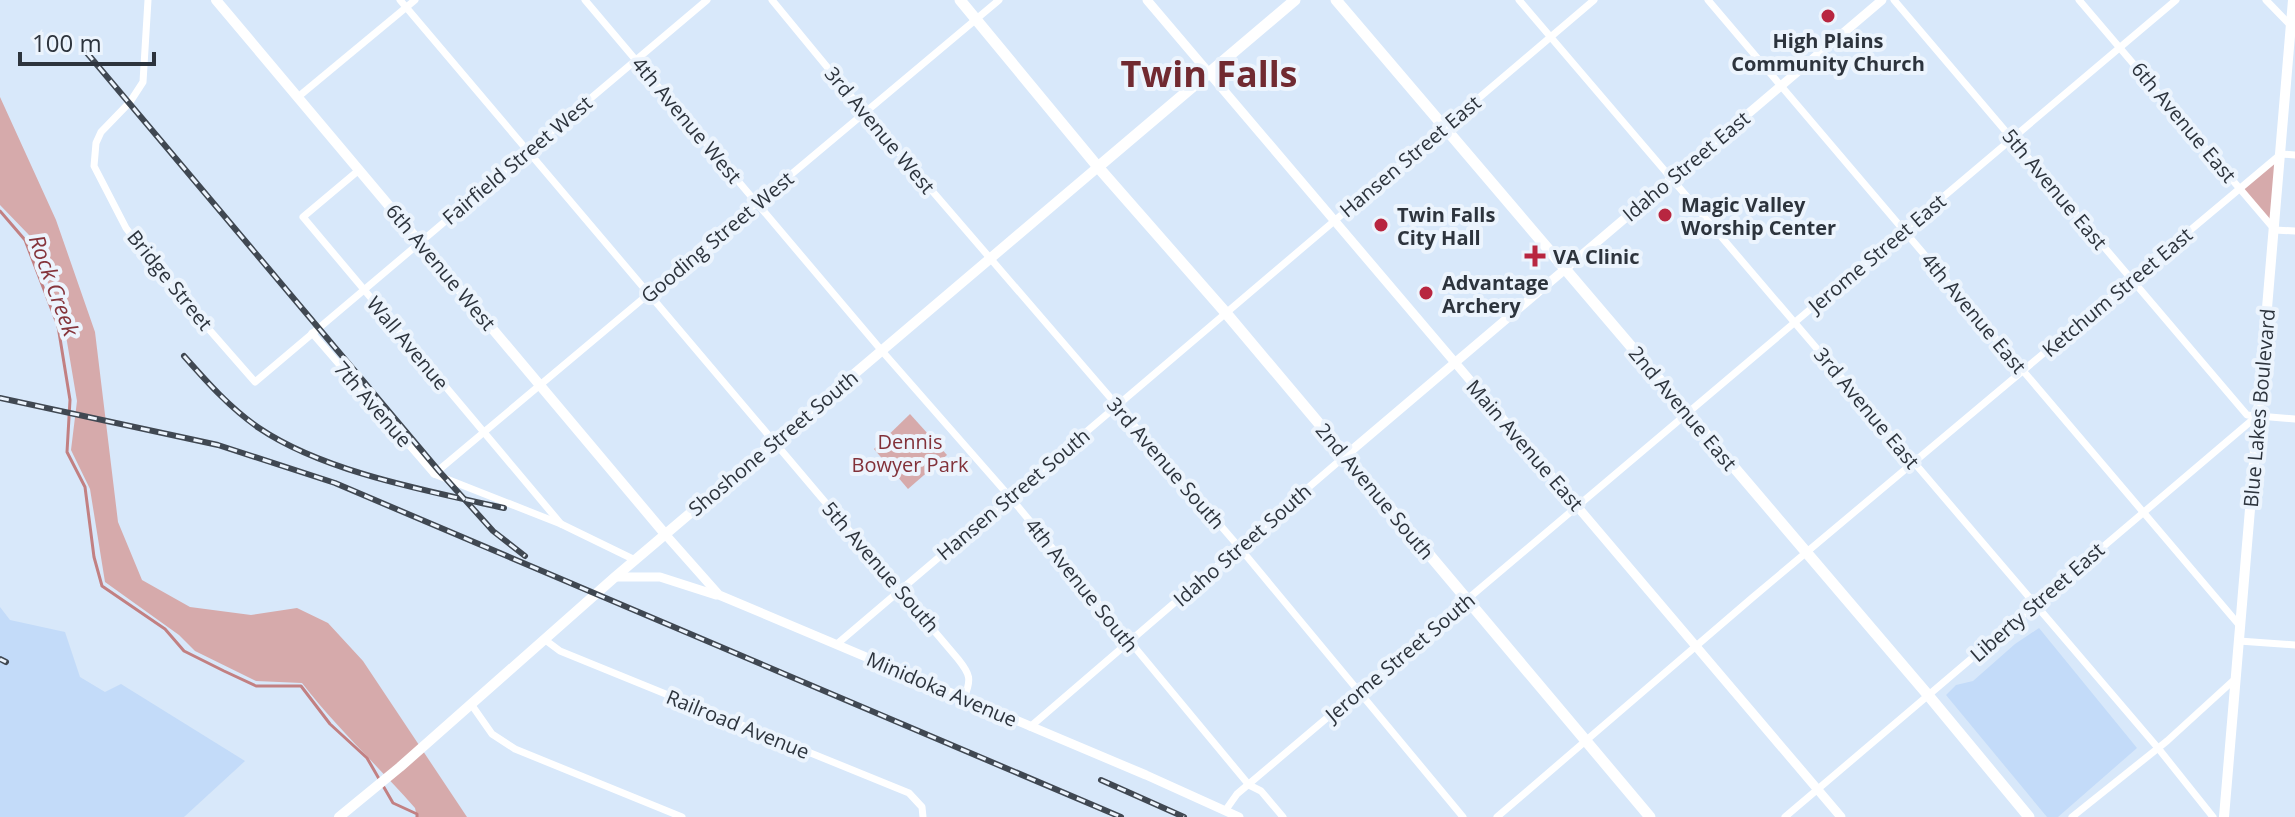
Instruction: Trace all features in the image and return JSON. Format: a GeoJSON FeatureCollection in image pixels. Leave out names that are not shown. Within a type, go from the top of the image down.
{"type":"FeatureCollection","features":[{"type":"Feature","properties":{"kind":"main road","name":"6th Avenue West"},"geometry":{"type":"LineString","coordinates":[[216,0],[665,534]]}},
{"type":"Feature","properties":{"kind":"main road","name":"2nd Avenue South"},"geometry":{"type":"LineString","coordinates":[[960,0],[1650,817]]}},
{"type":"Feature","properties":{"kind":"main road","name":"Shoshone Street South"},"geometry":{"type":"LineString","coordinates":[[339,817],[665,534],[1295,0]]}},
{"type":"Feature","properties":{"kind":"main road","name":"2nd Avenue East"},"geometry":{"type":"LineString","coordinates":[[1336,0],[2029,817]]}},
{"type":"Feature","properties":{"kind":"main road","name":"Blue Lakes Boulevard"},"geometry":{"type":"LineString","coordinates":[[2224,817],[2293,0]]}},
{"type":"Feature","properties":{"kind":"street","name":"Bridge Street"},"geometry":{"type":"LineString","coordinates":[[148,0],[143,82],[130,102],[101,132],[96,143],[94,166],[126,228],[154,266],[255,382]]}},
{"type":"Feature","properties":{"kind":"street","name":"5th Avenue South"},"geometry":{"type":"LineString","coordinates":[[400,0],[970,675],[971,681],[964,698]]}},
{"type":"Feature","properties":{"kind":"street"},"geometry":{"type":"LineString","coordinates":[[298,97],[415,0]]}},
{"type":"Feature","properties":{"kind":"street","name":"4th Avenue West"},"geometry":{"type":"LineString","coordinates":[[585,0],[882,351]]}},
{"type":"Feature","properties":{"kind":"street","name":"Fairfield Street West"},"geometry":{"type":"LineString","coordinates":[[255,382],[707,0]]}},
{"type":"Feature","properties":{"kind":"street","name":"3rd Avenue West"},"geometry":{"type":"LineString","coordinates":[[772,0],[990,259]]}},
{"type":"Feature","properties":{"kind":"street","name":"Gooding Street West"},"geometry":{"type":"LineString","coordinates":[[434,474],[999,0]]}},
{"type":"Feature","properties":{"kind":"street","name":"Main Avenue East"},"geometry":{"type":"LineString","coordinates":[[1147,0],[1841,817]]}},
{"type":"Feature","properties":{"kind":"street","name":"3rd Avenue East"},"geometry":{"type":"LineString","coordinates":[[1519,0],[2158,748],[2213,817]]}},
{"type":"Feature","properties":{"kind":"street","name":"Hansen Street East"},"geometry":{"type":"LineString","coordinates":[[1226,313],[1594,0]]}},
{"type":"Feature","properties":{"kind":"street","name":"4th Avenue East"},"geometry":{"type":"LineString","coordinates":[[1708,0],[2240,626]]}},
{"type":"Feature","properties":{"kind":"street","name":"Idaho Street East"},"geometry":{"type":"LineString","coordinates":[[1454,362],[1882,0]]}},
{"type":"Feature","properties":{"kind":"street","name":"5th Avenue East"},"geometry":{"type":"LineString","coordinates":[[1894,0],[2247,415],[2257,416]]}},
{"type":"Feature","properties":{"kind":"street","name":"6th Avenue East"},"geometry":{"type":"LineString","coordinates":[[2079,0],[2275,230]]}},
{"type":"Feature","properties":{"kind":"street","name":"Jerome Street East"},"geometry":{"type":"LineString","coordinates":[[1577,505],[2176,0]]}},
{"type":"Feature","properties":{"kind":"street"},"geometry":{"type":"LineString","coordinates":[[2266,0],[2293,28]]}},
{"type":"Feature","properties":{"kind":"street"},"geometry":{"type":"LineString","coordinates":[[2281,154],[2295,155]]}},
{"type":"Feature","properties":{"kind":"street","name":"Ketchum Street East"},"geometry":{"type":"LineString","coordinates":[[1497,817],[2281,154]]}},
{"type":"Feature","properties":{"kind":"street","name":"Wall Avenue"},"geometry":{"type":"LineString","coordinates":[[359,170],[303,217],[561,524]]}},
{"type":"Feature","properties":{"kind":"street"},"geometry":{"type":"LineString","coordinates":[[2275,230],[2295,231]]}},
{"type":"Feature","properties":{"kind":"street","name":"3rd Avenue South"},"geometry":{"type":"LineString","coordinates":[[990,259],[1239,547],[1463,817]]}},
{"type":"Feature","properties":{"kind":"street","name":"Hansen Street South"},"geometry":{"type":"LineString","coordinates":[[837,644],[1226,313]]}},
{"type":"Feature","properties":{"kind":"street","name":"7th Avenue"},"geometry":{"type":"LineString","coordinates":[[312,333],[434,474]]}},
{"type":"Feature","properties":{"kind":"street","name":"4th Avenue South"},"geometry":{"type":"LineString","coordinates":[[882,351],[1010,497],[1249,785],[1261,791],[1283,817]]}},
{"type":"Feature","properties":{"kind":"street","name":"Idaho Street South"},"geometry":{"type":"LineString","coordinates":[[1030,727],[1454,362]]}},
{"type":"Feature","properties":{"kind":"street"},"geometry":{"type":"LineString","coordinates":[[2257,416],[2295,419]]}},
{"type":"Feature","properties":{"kind":"street","name":"Liberty Street East"},"geometry":{"type":"LineString","coordinates":[[1785,817],[2257,416]]}},
{"type":"Feature","properties":{"kind":"street"},"geometry":{"type":"LineString","coordinates":[[434,474],[561,524],[635,560]]}},
{"type":"Feature","properties":{"kind":"street","name":"Jerome Street South"},"geometry":{"type":"LineString","coordinates":[[1225,811],[1237,794],[1577,505]]}},
{"type":"Feature","properties":{"kind":"street","name":"Minidoka Avenue"},"geometry":{"type":"LineString","coordinates":[[665,534],[719,595],[1239,817]]}},
{"type":"Feature","properties":{"kind":"street"},"geometry":{"type":"LineString","coordinates":[[615,577],[660,577],[719,595]]}},
{"type":"Feature","properties":{"kind":"street","name":"Railroad Avenue"},"geometry":{"type":"LineString","coordinates":[[544,639],[573,656],[909,793],[922,807],[923,817]]}},
{"type":"Feature","properties":{"kind":"street"},"geometry":{"type":"LineString","coordinates":[[2239,641],[2295,645]]}},
{"type":"Feature","properties":{"kind":"street"},"geometry":{"type":"LineString","coordinates":[[2072,817],[2158,748],[2236,679]]}},
{"type":"Feature","properties":{"kind":"street"},"geometry":{"type":"LineString","coordinates":[[468,706],[492,734],[515,749],[682,817]]}},
{"type":"Feature","properties":{"kind":"shaded area"},"geometry":{"type":"Polygon","coordinates":[[[0,607],[10,620],[65,632],[80,677],[105,692],[121,684],[245,761],[184,817],[0,817],[0,607]]]}},
{"type":"Feature","properties":{"kind":"shaded area"},"geometry":{"type":"Polygon","coordinates":[[[2039,628],[2137,748],[2058,817],[2047,817],[1946,695],[1956,685],[1973,681],[2015,644],[2039,628]]]}},
{"type":"Feature","properties":{"kind":"green space"},"geometry":{"type":"Polygon","coordinates":[[[0,97],[56,220],[95,332],[118,522],[142,580],[190,607],[251,615],[297,608],[328,623],[363,661],[467,817],[417,817],[415,808],[302,683],[256,681],[195,651],[179,635],[105,582],[90,489],[71,450],[77,401],[64,324],[29,235],[0,205],[0,97]]]}},
{"type":"Feature","properties":{"kind":"green space"},"geometry":{"type":"Polygon","coordinates":[[[2281,154],[2275,230],[2240,188],[2281,154]]]}},
{"type":"Feature","properties":{"kind":"green space","name":"Dennis Bowyer Park"},"geometry":{"type":"Polygon","coordinates":[[[910,414],[947,455],[908,489],[874,449],[910,414]]]}},
{"type":"Feature","properties":{"kind":"waterway","name":"Rock Creek"},"geometry":{"type":"LineString","coordinates":[[0,211],[25,240],[58,326],[70,400],[67,452],[85,487],[94,557],[102,586],[165,629],[184,651],[256,686],[301,686],[330,724],[367,758],[393,803],[417,814],[417,817]]}},
{"type":"Feature","properties":{"kind":"railway"},"geometry":{"type":"LineString","coordinates":[[87,53],[439,471],[493,531],[525,556]]}},
{"type":"Feature","properties":{"kind":"railway"},"geometry":{"type":"LineString","coordinates":[[184,356],[238,412],[259,428],[314,457],[377,478],[504,508]]}},
{"type":"Feature","properties":{"kind":"railway"},"geometry":{"type":"LineString","coordinates":[[0,398],[218,445],[335,483],[1121,817]]}},
{"type":"Feature","properties":{"kind":"railway"},"geometry":{"type":"LineString","coordinates":[[0,659],[6,662]]}},
{"type":"Feature","properties":{"kind":"railway"},"geometry":{"type":"LineString","coordinates":[[1101,780],[1184,817]]}},
{"type":"Feature","properties":{"kind":"place","name":"High Plains Community Church"},"geometry":{"type":"Point","coordinates":[1828,16]}},
{"type":"Feature","properties":{"kind":"place","name":"Magic Valley Worship Center"},"geometry":{"type":"Point","coordinates":[1665,215]}},
{"type":"Feature","properties":{"kind":"place","name":"Twin Falls City Hall"},"geometry":{"type":"Point","coordinates":[1381,225]}},
{"type":"Feature","properties":{"kind":"place","name":"VA Clinic"},"geometry":{"type":"Point","coordinates":[1535,256]}},
{"type":"Feature","properties":{"kind":"place","name":"Advantage Archery"},"geometry":{"type":"Point","coordinates":[1426,293]}},
{"type":"Feature","properties":{"kind":"district","name":"Twin Falls"},"geometry":{"type":"Point","coordinates":[1209,73]}}]}
